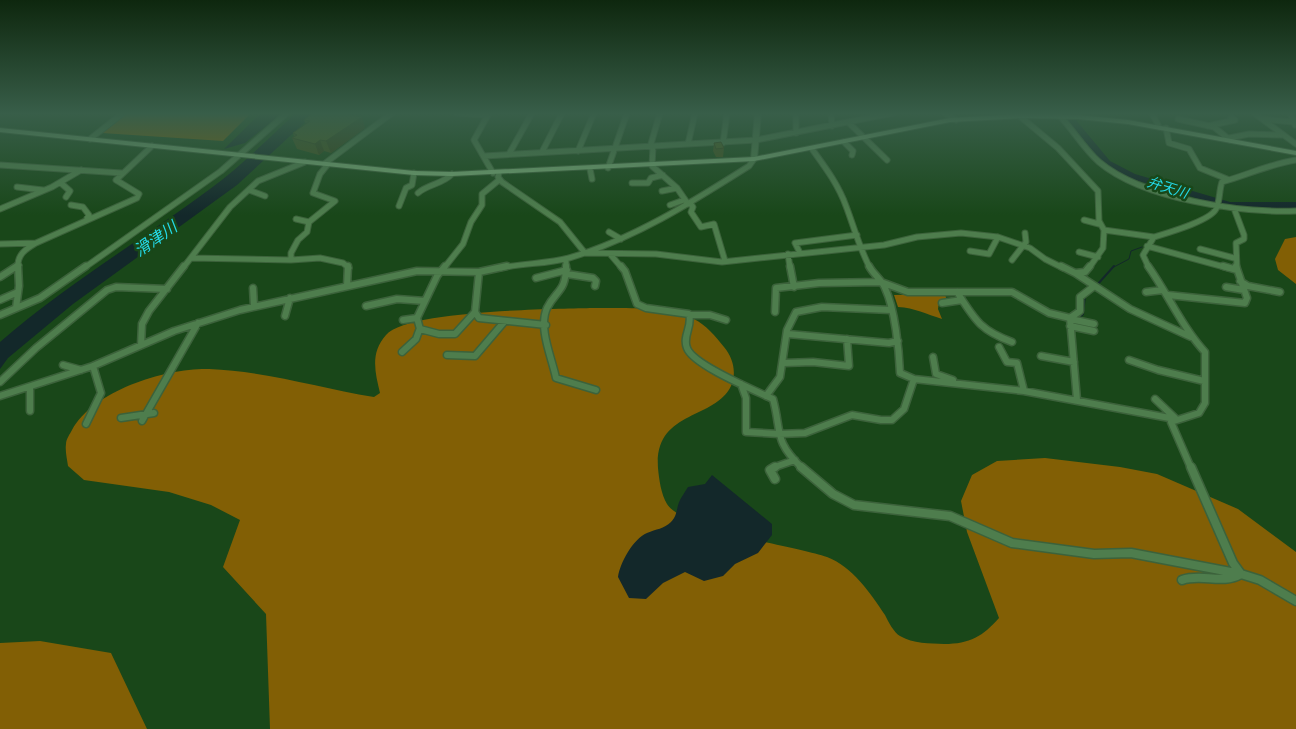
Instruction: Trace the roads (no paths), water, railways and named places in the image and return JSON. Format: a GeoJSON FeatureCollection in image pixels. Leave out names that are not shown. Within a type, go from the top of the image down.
{"type":"FeatureCollection","features":[{"type":"Feature","properties":{"kind":"main road"},"geometry":{"type":"LineString","coordinates":[[164,147],[414,173],[497,175],[754,159],[821,147]]}},
{"type":"Feature","properties":{"kind":"main road"},"geometry":{"type":"LineString","coordinates":[[1268,147],[1296,153]]}},
{"type":"Feature","properties":{"kind":"street"},"geometry":{"type":"LineString","coordinates":[[16,308],[18,264],[21,254],[36,243],[88,218],[122,206],[140,196],[116,180],[151,147]]}},
{"type":"Feature","properties":{"kind":"street"},"geometry":{"type":"LineString","coordinates":[[0,315],[40,298],[196,190],[250,147]]}},
{"type":"Feature","properties":{"kind":"street"},"geometry":{"type":"LineString","coordinates":[[292,260],[295,245],[307,232],[309,222],[335,201],[313,193],[320,174],[326,164],[348,147]]}},
{"type":"Feature","properties":{"kind":"street"},"geometry":{"type":"LineString","coordinates":[[478,147],[497,175],[560,222],[586,253],[656,254],[725,261],[859,247],[951,233],[998,237],[1022,245],[1053,264],[1075,273],[1093,287],[1128,308],[1191,337]]}},
{"type":"Feature","properties":{"kind":"street"},"geometry":{"type":"LineString","coordinates":[[509,154],[513,147]]}},
{"type":"Feature","properties":{"kind":"street"},"geometry":{"type":"LineString","coordinates":[[542,152],[545,147]]}},
{"type":"Feature","properties":{"kind":"street"},"geometry":{"type":"LineString","coordinates":[[578,151],[580,147]]}},
{"type":"Feature","properties":{"kind":"street"},"geometry":{"type":"LineString","coordinates":[[484,156],[652,147]]}},
{"type":"Feature","properties":{"kind":"street"},"geometry":{"type":"LineString","coordinates":[[652,147],[652,166],[677,188],[692,206],[691,212],[701,227],[714,224],[725,261]]}},
{"type":"Feature","properties":{"kind":"street"},"geometry":{"type":"LineString","coordinates":[[0,396],[30,388],[93,366],[198,323],[254,306],[417,270],[479,272],[494,268],[566,259],[586,253],[622,239],[749,166],[754,159],[755,147]]}},
{"type":"Feature","properties":{"kind":"street"},"geometry":{"type":"LineString","coordinates":[[849,147],[853,151],[852,155]]}},
{"type":"Feature","properties":{"kind":"street"},"geometry":{"type":"LineString","coordinates":[[873,147],[880,156],[887,160]]}},
{"type":"Feature","properties":{"kind":"street"},"geometry":{"type":"LineString","coordinates":[[1057,147],[1098,191],[1099,224]]}},
{"type":"Feature","properties":{"kind":"street"},"geometry":{"type":"LineString","coordinates":[[1084,147],[1091,156],[1114,174],[1154,189],[1217,208],[1296,211]]}},
{"type":"Feature","properties":{"kind":"street"},"geometry":{"type":"LineString","coordinates":[[1183,147],[1190,149],[1200,168],[1227,179]]}},
{"type":"Feature","properties":{"kind":"street"},"geometry":{"type":"LineString","coordinates":[[608,168],[614,149]]}},
{"type":"Feature","properties":{"kind":"street"},"geometry":{"type":"LineString","coordinates":[[812,149],[838,186],[857,235],[859,247],[874,276],[885,287],[898,340],[900,373],[914,379],[1024,391],[1176,419]]}},
{"type":"Feature","properties":{"kind":"street"},"geometry":{"type":"LineString","coordinates":[[1104,230],[1154,237],[1184,227],[1213,213],[1217,208],[1218,193],[1222,182],[1227,179],[1256,172],[1275,163],[1296,160]]}},
{"type":"Feature","properties":{"kind":"street"},"geometry":{"type":"LineString","coordinates":[[141,345],[142,324],[230,207],[263,178],[305,162]]}},
{"type":"Feature","properties":{"kind":"street"},"geometry":{"type":"LineString","coordinates":[[0,165],[122,173]]}},
{"type":"Feature","properties":{"kind":"street"},"geometry":{"type":"LineString","coordinates":[[0,170],[7,165]]}},
{"type":"Feature","properties":{"kind":"street"},"geometry":{"type":"LineString","coordinates":[[590,169],[592,179]]}},
{"type":"Feature","properties":{"kind":"street"},"geometry":{"type":"LineString","coordinates":[[0,209],[62,184],[81,170]]}},
{"type":"Feature","properties":{"kind":"street"},"geometry":{"type":"LineString","coordinates":[[412,185],[414,173]]}},
{"type":"Feature","properties":{"kind":"street"},"geometry":{"type":"LineString","coordinates":[[399,206],[406,188],[412,185],[448,180],[452,174]]}},
{"type":"Feature","properties":{"kind":"street"},"geometry":{"type":"LineString","coordinates":[[402,352],[416,339],[420,328],[417,318],[425,301],[440,272],[464,244],[471,222],[482,205],[482,194],[497,175]]}},
{"type":"Feature","properties":{"kind":"street"},"geometry":{"type":"LineString","coordinates":[[632,183],[648,183],[651,178],[663,175]]}},
{"type":"Feature","properties":{"kind":"street"},"geometry":{"type":"LineString","coordinates":[[418,193],[431,183]]}},
{"type":"Feature","properties":{"kind":"street"},"geometry":{"type":"LineString","coordinates":[[62,184],[70,191],[66,197]]}},
{"type":"Feature","properties":{"kind":"street"},"geometry":{"type":"LineString","coordinates":[[17,187],[44,190]]}},
{"type":"Feature","properties":{"kind":"street"},"geometry":{"type":"LineString","coordinates":[[662,191],[677,188]]}},
{"type":"Feature","properties":{"kind":"street"},"geometry":{"type":"LineString","coordinates":[[249,190],[265,196]]}},
{"type":"Feature","properties":{"kind":"street"},"geometry":{"type":"LineString","coordinates":[[670,205],[687,202]]}},
{"type":"Feature","properties":{"kind":"street"},"geometry":{"type":"LineString","coordinates":[[71,205],[83,207],[89,216],[88,218]]}},
{"type":"Feature","properties":{"kind":"street"},"geometry":{"type":"LineString","coordinates":[[1168,295],[1240,304],[1245,303],[1247,298],[1240,282],[1234,258],[1236,243],[1244,239],[1244,236],[1242,222],[1235,210]]}},
{"type":"Feature","properties":{"kind":"street"},"geometry":{"type":"LineString","coordinates":[[296,219],[309,222]]}},
{"type":"Feature","properties":{"kind":"street"},"geometry":{"type":"LineString","coordinates":[[1075,273],[1085,272],[1102,252],[1105,239],[1104,230],[1099,224],[1084,220]]}},
{"type":"Feature","properties":{"kind":"street"},"geometry":{"type":"LineString","coordinates":[[609,232],[622,239]]}},
{"type":"Feature","properties":{"kind":"street"},"geometry":{"type":"LineString","coordinates":[[1012,260],[1026,242],[1025,233]]}},
{"type":"Feature","properties":{"kind":"street"},"geometry":{"type":"LineString","coordinates":[[800,253],[795,243],[857,235]]}},
{"type":"Feature","properties":{"kind":"street"},"geometry":{"type":"LineString","coordinates":[[970,251],[989,254],[998,237]]}},
{"type":"Feature","properties":{"kind":"street"},"geometry":{"type":"LineString","coordinates":[[1154,237],[1143,255],[1147,265],[1168,295],[1191,337],[1205,352],[1205,403],[1199,412],[1171,422],[1227,553],[1241,574]]}},
{"type":"Feature","properties":{"kind":"street"},"geometry":{"type":"LineString","coordinates":[[0,244],[36,243]]}},
{"type":"Feature","properties":{"kind":"street"},"geometry":{"type":"LineString","coordinates":[[1147,246],[1237,270]]}},
{"type":"Feature","properties":{"kind":"street"},"geometry":{"type":"LineString","coordinates":[[1200,249],[1234,258]]}},
{"type":"Feature","properties":{"kind":"street"},"geometry":{"type":"LineString","coordinates":[[1079,252],[1098,257]]}},
{"type":"Feature","properties":{"kind":"street"},"geometry":{"type":"LineString","coordinates":[[610,254],[625,271],[637,304],[646,308],[690,315],[710,315],[726,320]]}},
{"type":"Feature","properties":{"kind":"street"},"geometry":{"type":"LineString","coordinates":[[788,254],[794,287]]}},
{"type":"Feature","properties":{"kind":"street"},"geometry":{"type":"LineString","coordinates":[[191,258],[292,260],[320,258],[344,263],[349,268],[346,286]]}},
{"type":"Feature","properties":{"kind":"street"},"geometry":{"type":"LineString","coordinates":[[566,259],[567,272],[561,292],[548,306],[546,325],[556,378],[596,390]]}},
{"type":"Feature","properties":{"kind":"street"},"geometry":{"type":"LineString","coordinates":[[1,275],[18,264]]}},
{"type":"Feature","properties":{"kind":"street"},"geometry":{"type":"LineString","coordinates":[[479,272],[475,312],[478,318],[546,325]]}},
{"type":"Feature","properties":{"kind":"street"},"geometry":{"type":"LineString","coordinates":[[536,278],[567,272],[593,278],[596,282],[594,286]]}},
{"type":"Feature","properties":{"kind":"street"},"geometry":{"type":"LineString","coordinates":[[775,312],[776,288],[819,283],[881,282],[908,292],[1012,292],[1048,312],[1094,328]]}},
{"type":"Feature","properties":{"kind":"street"},"geometry":{"type":"LineString","coordinates":[[1240,282],[1248,286],[1280,292]]}},
{"type":"Feature","properties":{"kind":"street"},"geometry":{"type":"LineString","coordinates":[[0,382],[36,348],[107,290],[116,287],[167,289]]}},
{"type":"Feature","properties":{"kind":"street"},"geometry":{"type":"LineString","coordinates":[[1070,321],[1080,311],[1080,297],[1093,287]]}},
{"type":"Feature","properties":{"kind":"street"},"geometry":{"type":"LineString","coordinates":[[1226,287],[1244,290]]}},
{"type":"Feature","properties":{"kind":"street"},"geometry":{"type":"LineString","coordinates":[[253,288],[254,306]]}},
{"type":"Feature","properties":{"kind":"street"},"geometry":{"type":"LineString","coordinates":[[1146,292],[1163,290]]}},
{"type":"Feature","properties":{"kind":"street"},"geometry":{"type":"LineString","coordinates":[[0,300],[18,292]]}},
{"type":"Feature","properties":{"kind":"street"},"geometry":{"type":"LineString","coordinates":[[957,292],[968,307],[971,316],[984,329],[1012,342]]}},
{"type":"Feature","properties":{"kind":"street"},"geometry":{"type":"LineString","coordinates":[[285,316],[290,298]]}},
{"type":"Feature","properties":{"kind":"street"},"geometry":{"type":"LineString","coordinates":[[366,306],[397,299],[425,301]]}},
{"type":"Feature","properties":{"kind":"street"},"geometry":{"type":"LineString","coordinates":[[942,303],[962,300]]}},
{"type":"Feature","properties":{"kind":"street"},"geometry":{"type":"LineString","coordinates":[[766,396],[780,377],[784,363],[789,326],[796,312],[822,307],[891,310]]}},
{"type":"Feature","properties":{"kind":"street"},"geometry":{"type":"LineString","coordinates":[[420,328],[437,335],[452,335],[458,332],[467,316],[475,312]]}},
{"type":"Feature","properties":{"kind":"street"},"geometry":{"type":"LineString","coordinates":[[690,315],[692,320],[684,343],[686,352],[696,362],[773,399],[776,408],[778,434],[783,445],[808,473],[833,493],[854,505],[950,516],[1012,543],[1094,554],[1131,552],[1166,562],[1241,574],[1267,584],[1296,600]]}},
{"type":"Feature","properties":{"kind":"street"},"geometry":{"type":"LineString","coordinates":[[403,320],[417,318]]}},
{"type":"Feature","properties":{"kind":"street"},"geometry":{"type":"LineString","coordinates":[[1070,321],[1077,400]]}},
{"type":"Feature","properties":{"kind":"street"},"geometry":{"type":"LineString","coordinates":[[447,355],[475,356],[504,322]]}},
{"type":"Feature","properties":{"kind":"street"},"geometry":{"type":"LineString","coordinates":[[142,421],[151,413],[198,323]]}},
{"type":"Feature","properties":{"kind":"street"},"geometry":{"type":"LineString","coordinates":[[788,334],[890,343],[898,340]]}},
{"type":"Feature","properties":{"kind":"street"},"geometry":{"type":"LineString","coordinates":[[784,363],[813,362],[850,366],[847,339]]}},
{"type":"Feature","properties":{"kind":"street"},"geometry":{"type":"LineString","coordinates":[[1000,348],[1007,362],[1017,363],[1024,391]]}},
{"type":"Feature","properties":{"kind":"street"},"geometry":{"type":"LineString","coordinates":[[1041,356],[1074,362]]}},
{"type":"Feature","properties":{"kind":"street"},"geometry":{"type":"LineString","coordinates":[[933,357],[936,374],[963,384]]}},
{"type":"Feature","properties":{"kind":"street"},"geometry":{"type":"LineString","coordinates":[[1130,360],[1158,370],[1204,381]]}},
{"type":"Feature","properties":{"kind":"street"},"geometry":{"type":"LineString","coordinates":[[63,364],[81,370]]}},
{"type":"Feature","properties":{"kind":"street"},"geometry":{"type":"LineString","coordinates":[[86,424],[100,393],[93,366]]}},
{"type":"Feature","properties":{"kind":"street"},"geometry":{"type":"LineString","coordinates":[[741,384],[746,398],[746,432],[778,434],[812,431],[853,415],[890,421],[899,416],[904,409],[914,379]]}},
{"type":"Feature","properties":{"kind":"street"},"geometry":{"type":"LineString","coordinates":[[30,388],[30,411]]}},
{"type":"Feature","properties":{"kind":"street"},"geometry":{"type":"LineString","coordinates":[[1154,399],[1176,419]]}},
{"type":"Feature","properties":{"kind":"street"},"geometry":{"type":"LineString","coordinates":[[121,418],[151,413]]}},
{"type":"Feature","properties":{"kind":"street"},"geometry":{"type":"LineString","coordinates":[[775,479],[770,470],[772,468],[795,460]]}},
{"type":"Feature","properties":{"kind":"street"},"geometry":{"type":"LineString","coordinates":[[1182,580],[1193,576],[1232,581],[1241,574]]}},
{"type":"Feature","properties":{"kind":"water","name":"滑津川"},"geometry":{"type":"Polygon","coordinates":[[[259,147],[278,147],[237,185],[73,304],[8,358],[0,369],[0,342],[51,301],[184,208],[259,147]]]}},
{"type":"Feature","properties":{"kind":"water"},"geometry":{"type":"Polygon","coordinates":[[[712,475],[772,524],[772,535],[758,553],[735,564],[723,576],[704,581],[685,572],[663,583],[646,599],[629,598],[618,577],[621,565],[632,546],[642,536],[663,528],[671,522],[675,517],[680,500],[688,487],[705,484],[712,475]]]}},
{"type":"Feature","properties":{"kind":"waterway","name":"弁天川"},"geometry":{"type":"LineString","coordinates":[[1094,147],[1107,163],[1132,176],[1229,205],[1296,205]]}},
{"type":"Feature","properties":{"kind":"waterway"},"geometry":{"type":"LineString","coordinates":[[1112,268],[1129,259],[1131,251],[1142,247]]}},
{"type":"Feature","properties":{"kind":"waterway"},"geometry":{"type":"LineString","coordinates":[[1097,285],[1112,268]]}},
{"type":"Feature","properties":{"kind":"waterway"},"geometry":{"type":"LineString","coordinates":[[1078,319],[1083,314],[1085,296]]}}]}
